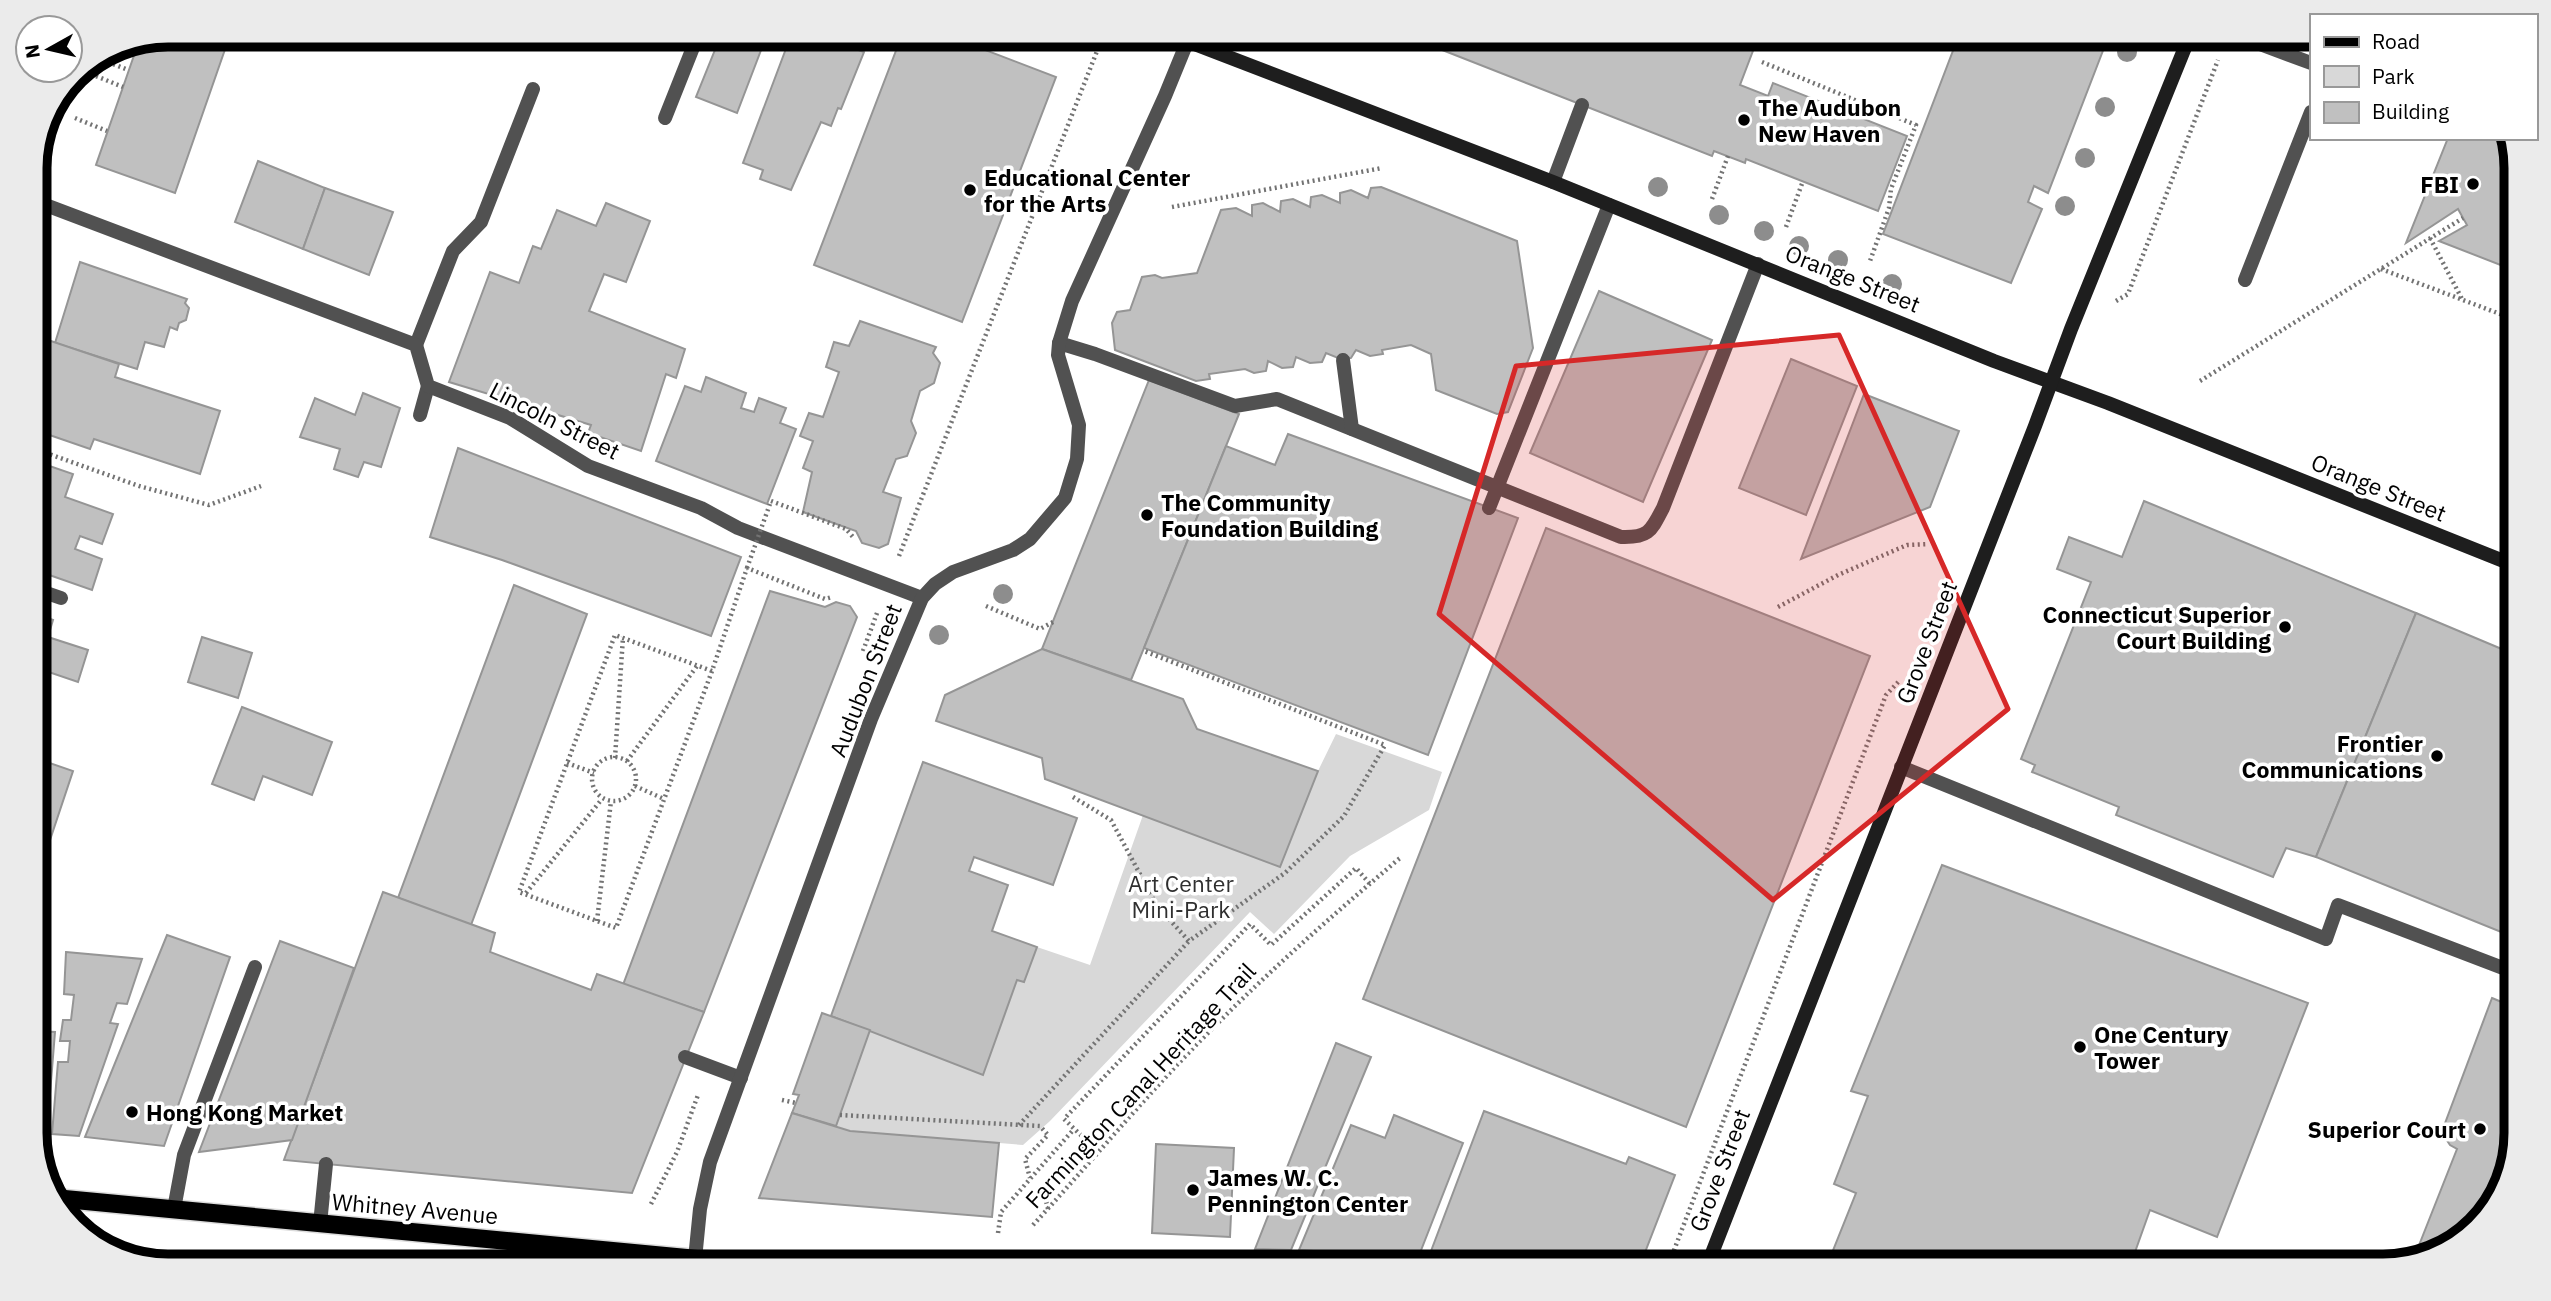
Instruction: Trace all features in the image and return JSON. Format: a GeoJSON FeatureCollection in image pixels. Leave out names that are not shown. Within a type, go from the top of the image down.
{"type":"FeatureCollection","features":[{"type":"Feature","properties":{"kind":"main road","name":"Orange Street"},"geometry":{"type":"LineString","coordinates":[[1211,47],[1758,264],[1994,361],[2503,561]]}},
{"type":"Feature","properties":{"kind":"main road","name":"Grove Street"},"geometry":{"type":"LineString","coordinates":[[1712,1254],[2051,382],[2185,47]]}},
{"type":"Feature","properties":{"kind":"main road","name":"Whitney Avenue"},"geometry":{"type":"LineString","coordinates":[[68,1199],[641,1254]]}},
{"type":"Feature","properties":{"kind":"street"},"geometry":{"type":"LineString","coordinates":[[665,118],[693,47]]}},
{"type":"Feature","properties":{"kind":"street","name":"Audubon Street"},"geometry":{"type":"LineString","coordinates":[[696,1254],[700,1209],[710,1162],[871,719],[922,597],[953,572],[1013,550],[1030,539],[1065,498],[1077,459],[1079,425],[1074,402],[1061,369],[1059,343],[1072,301],[1184,47]]}},
{"type":"Feature","properties":{"kind":"street"},"geometry":{"type":"LineString","coordinates":[[2268,47],[2310,63]]}},
{"type":"Feature","properties":{"kind":"street"},"geometry":{"type":"LineString","coordinates":[[419,415],[428,386],[416,345],[453,251],[481,222],[533,89]]}},
{"type":"Feature","properties":{"kind":"street"},"geometry":{"type":"LineString","coordinates":[[1553,182],[1582,104]]}},
{"type":"Feature","properties":{"kind":"street"},"geometry":{"type":"LineString","coordinates":[[2245,280],[2310,115]]}},
{"type":"Feature","properties":{"kind":"street"},"geometry":{"type":"LineString","coordinates":[[1489,508],[1609,205]]}},
{"type":"Feature","properties":{"kind":"street"},"geometry":{"type":"LineString","coordinates":[[48,206],[416,345]]}},
{"type":"Feature","properties":{"kind":"street"},"geometry":{"type":"LineString","coordinates":[[1059,343],[1235,406],[1277,399],[1621,537],[1639,537],[1651,531],[1663,508],[1758,264]]}},
{"type":"Feature","properties":{"kind":"street"},"geometry":{"type":"LineString","coordinates":[[1343,359],[1352,429]]}},
{"type":"Feature","properties":{"kind":"street","name":"Lincoln Street"},"geometry":{"type":"LineString","coordinates":[[428,386],[510,418],[588,466],[701,508],[738,528],[922,597]]}},
{"type":"Feature","properties":{"kind":"street"},"geometry":{"type":"LineString","coordinates":[[48,594],[61,598]]}},
{"type":"Feature","properties":{"kind":"street"},"geometry":{"type":"LineString","coordinates":[[1901,767],[2326,939],[2338,905],[2504,969]]}},
{"type":"Feature","properties":{"kind":"street"},"geometry":{"type":"LineString","coordinates":[[174,1209],[184,1155],[255,967]]}},
{"type":"Feature","properties":{"kind":"street"},"geometry":{"type":"LineString","coordinates":[[685,1057],[741,1078]]}},
{"type":"Feature","properties":{"kind":"street"},"geometry":{"type":"LineString","coordinates":[[320,1224],[326,1164]]}},
{"type":"Feature","properties":{"kind":"path"},"geometry":{"type":"LineString","coordinates":[[895,567],[1099,47]]}},
{"type":"Feature","properties":{"kind":"path"},"geometry":{"type":"LineString","coordinates":[[109,62],[128,70]]}},
{"type":"Feature","properties":{"kind":"path"},"geometry":{"type":"LineString","coordinates":[[1762,62],[1916,125],[1891,189],[1889,208],[1870,261]]}},
{"type":"Feature","properties":{"kind":"path"},"geometry":{"type":"LineString","coordinates":[[92,74],[122,87]]}},
{"type":"Feature","properties":{"kind":"path"},"geometry":{"type":"LineString","coordinates":[[75,118],[107,131]]}},
{"type":"Feature","properties":{"kind":"path"},"geometry":{"type":"LineString","coordinates":[[1712,199],[1728,156]]}},
{"type":"Feature","properties":{"kind":"path"},"geometry":{"type":"LineString","coordinates":[[1172,207],[1382,168]]}},
{"type":"Feature","properties":{"kind":"path"},"geometry":{"type":"LineString","coordinates":[[1786,227],[1803,181]]}},
{"type":"Feature","properties":{"kind":"path"},"geometry":{"type":"LineString","coordinates":[[2200,381],[2462,218]]}},
{"type":"Feature","properties":{"kind":"path"},"geometry":{"type":"LineString","coordinates":[[2430,238],[2463,300]]}},
{"type":"Feature","properties":{"kind":"path"},"geometry":{"type":"LineString","coordinates":[[2380,269],[2503,315]]}},
{"type":"Feature","properties":{"kind":"path"},"geometry":{"type":"LineString","coordinates":[[48,454],[139,486],[209,505],[261,486]]}},
{"type":"Feature","properties":{"kind":"path"},"geometry":{"type":"LineString","coordinates":[[712,671],[615,635],[519,891],[616,928],[712,671],[772,500]]}},
{"type":"Feature","properties":{"kind":"path"},"geometry":{"type":"LineString","coordinates":[[1778,607],[1907,545],[1928,544]]}},
{"type":"Feature","properties":{"kind":"path"},"geometry":{"type":"LineString","coordinates":[[986,606],[1040,629],[1053,622]]}},
{"type":"Feature","properties":{"kind":"path"},"geometry":{"type":"LineString","coordinates":[[615,758],[623,637]]}},
{"type":"Feature","properties":{"kind":"path"},"geometry":{"type":"LineString","coordinates":[[1019,1125],[1189,941],[1285,873],[1344,816],[1384,745],[1144,651]]}},
{"type":"Feature","properties":{"kind":"path"},"geometry":{"type":"LineString","coordinates":[[627,761],[697,666]]}},
{"type":"Feature","properties":{"kind":"path"},"geometry":{"type":"LineString","coordinates":[[615,758],[627,761],[636,775],[635,786],[620,801],[602,799],[594,792],[592,779],[597,765],[604,759],[615,758]]}},
{"type":"Feature","properties":{"kind":"path"},"geometry":{"type":"LineString","coordinates":[[567,763],[594,773]]}},
{"type":"Feature","properties":{"kind":"path"},"geometry":{"type":"LineString","coordinates":[[635,786],[664,799]]}},
{"type":"Feature","properties":{"kind":"path"},"geometry":{"type":"LineString","coordinates":[[1073,797],[1111,820],[1157,906],[1189,941]]}},
{"type":"Feature","properties":{"kind":"path"},"geometry":{"type":"LineString","coordinates":[[526,894],[602,799]]}},
{"type":"Feature","properties":{"kind":"path"},"geometry":{"type":"LineString","coordinates":[[597,921],[611,801]]}},
{"type":"Feature","properties":{"kind":"path","name":"Farmington Canal Heritage Trail"},"geometry":{"type":"LineString","coordinates":[[1033,1225],[1149,1094],[1274,967],[1400,858]]}},
{"type":"Feature","properties":{"kind":"path"},"geometry":{"type":"LineString","coordinates":[[1048,1209],[1043,1189],[1087,1141],[1064,1119],[1250,924],[1271,945],[1356,868],[1370,884]]}},
{"type":"Feature","properties":{"kind":"path"},"geometry":{"type":"LineString","coordinates":[[782,1100],[796,1103]]}},
{"type":"Feature","properties":{"kind":"path"},"geometry":{"type":"LineString","coordinates":[[840,1115],[1040,1126],[1048,1135],[1025,1159],[1030,1178]]}},
{"type":"Feature","properties":{"kind":"path"},"geometry":{"type":"LineString","coordinates":[[998,1233],[1001,1212],[1074,1129]]}},
{"type":"Feature","properties":{"kind":"highlighted area"},"geometry":{"type":"Polygon","coordinates":[[[1839,335],[2008,709],[1773,900],[1439,614],[1516,366],[1839,335]]]}},
{"type":"Feature","properties":{"kind":"green space","name":"Art Center Mini-Park"},"geometry":{"type":"Polygon","coordinates":[[[1336,734],[1442,772],[1429,810],[1350,856],[1274,934],[1250,912],[1050,1121],[1023,1145],[850,1131],[836,1126],[870,1030],[1017,980],[1024,982],[1037,947],[1090,965],[1143,815],[1280,867],[1318,771],[1336,734]]]}},
{"type":"Feature","properties":{"kind":"building"},"geometry":{"type":"Polygon","coordinates":[[[168,47],[226,47],[175,193],[96,165],[135,52],[168,47]]]}},
{"type":"Feature","properties":{"kind":"building"},"geometry":{"type":"Polygon","coordinates":[[[716,47],[762,47],[737,113],[696,97],[716,47]]]}},
{"type":"Feature","properties":{"kind":"building"},"geometry":{"type":"Polygon","coordinates":[[[787,47],[859,47],[858,50],[864,52],[841,109],[838,108],[831,126],[821,122],[791,190],[760,179],[763,170],[743,163],[787,47]]]}},
{"type":"Feature","properties":{"kind":"building"},"geometry":{"type":"Polygon","coordinates":[[[897,47],[977,47],[1056,77],[962,322],[814,265],[897,47]]]}},
{"type":"Feature","properties":{"kind":"building","name":"The Audubon New Haven"},"geometry":{"type":"Polygon","coordinates":[[[1435,47],[1754,47],[1740,85],[1768,96],[1773,83],[1907,136],[1878,211],[1746,159],[1745,163],[1714,151],[1712,156],[1435,47]]]}},
{"type":"Feature","properties":{"kind":"building","name":"The Audubon New Haven"},"geometry":{"type":"Polygon","coordinates":[[[1954,47],[2104,47],[2048,193],[2034,186],[2028,202],[2042,209],[2011,283],[1883,234],[1954,47]]]}},
{"type":"Feature","properties":{"kind":"building","name":"FBI"},"geometry":{"type":"Polygon","coordinates":[[[2447,140],[2500,140],[2503,160],[2503,266],[2439,241],[2467,225],[2458,209],[2406,243],[2447,140]]]}},
{"type":"Feature","properties":{"kind":"building"},"geometry":{"type":"Polygon","coordinates":[[[258,161],[325,188],[303,249],[235,222],[258,161]]]}},
{"type":"Feature","properties":{"kind":"building"},"geometry":{"type":"Polygon","coordinates":[[[1381,187],[1517,241],[1533,348],[1508,412],[1497,414],[1436,390],[1431,354],[1411,345],[1382,350],[1383,354],[1370,356],[1356,350],[1351,358],[1343,360],[1326,353],[1322,362],[1310,363],[1296,357],[1293,367],[1282,368],[1268,361],[1266,371],[1254,373],[1245,369],[1209,374],[1210,379],[1196,381],[1115,350],[1112,323],[1117,312],[1130,310],[1142,277],[1155,275],[1162,278],[1197,273],[1221,210],[1236,208],[1252,216],[1252,205],[1263,203],[1280,212],[1281,201],[1293,199],[1310,207],[1311,197],[1322,195],[1340,203],[1340,193],[1351,190],[1368,198],[1371,188],[1381,187]]]}},
{"type":"Feature","properties":{"kind":"building"},"geometry":{"type":"Polygon","coordinates":[[[325,188],[393,212],[369,275],[303,249],[325,188]]]}},
{"type":"Feature","properties":{"kind":"building"},"geometry":{"type":"Polygon","coordinates":[[[606,203],[650,221],[626,282],[604,274],[589,311],[685,349],[676,378],[666,374],[641,451],[588,433],[591,425],[449,382],[490,272],[519,283],[533,246],[541,249],[557,210],[596,226],[606,203]]]}},
{"type":"Feature","properties":{"kind":"building"},"geometry":{"type":"Polygon","coordinates":[[[80,262],[187,299],[185,303],[189,308],[186,320],[179,323],[177,330],[170,327],[164,347],[145,342],[137,369],[55,343],[80,262]]]}},
{"type":"Feature","properties":{"kind":"building"},"geometry":{"type":"Polygon","coordinates":[[[1599,291],[1712,340],[1643,502],[1530,453],[1599,291]]]}},
{"type":"Feature","properties":{"kind":"building"},"geometry":{"type":"Polygon","coordinates":[[[860,321],[936,347],[933,353],[940,363],[934,383],[920,391],[911,421],[916,433],[907,456],[896,459],[883,492],[901,498],[888,544],[879,548],[862,543],[856,531],[803,512],[812,472],[803,468],[813,441],[800,436],[809,413],[823,417],[839,372],[826,367],[834,342],[849,346],[860,321]]]}},
{"type":"Feature","properties":{"kind":"building"},"geometry":{"type":"Polygon","coordinates":[[[48,340],[119,364],[115,377],[220,411],[200,474],[94,439],[90,449],[48,434],[48,340]]]}},
{"type":"Feature","properties":{"kind":"building"},"geometry":{"type":"Polygon","coordinates":[[[1791,359],[1857,386],[1806,515],[1739,488],[1791,359]]]}},
{"type":"Feature","properties":{"kind":"building"},"geometry":{"type":"Polygon","coordinates":[[[706,377],[746,393],[741,408],[754,412],[759,398],[786,408],[780,423],[796,429],[767,504],[656,461],[685,386],[701,392],[706,377]]]}},
{"type":"Feature","properties":{"kind":"building","name":"The Community Foundation Building"},"geometry":{"type":"Polygon","coordinates":[[[1149,380],[1239,414],[1131,680],[1042,649],[1149,380]]]}},
{"type":"Feature","properties":{"kind":"building"},"geometry":{"type":"Polygon","coordinates":[[[363,393],[400,408],[381,467],[364,462],[358,477],[334,469],[340,449],[300,437],[315,398],[355,415],[363,393]]]}},
{"type":"Feature","properties":{"kind":"building"},"geometry":{"type":"Polygon","coordinates":[[[1864,394],[1959,431],[1930,507],[1801,559],[1864,394]]]}},
{"type":"Feature","properties":{"kind":"building"},"geometry":{"type":"Polygon","coordinates":[[[1288,434],[1518,518],[1428,755],[1144,648],[1226,446],[1275,465],[1288,434]]]}},
{"type":"Feature","properties":{"kind":"building"},"geometry":{"type":"Polygon","coordinates":[[[458,448],[741,557],[711,636],[502,560],[430,537],[458,448]]]}},
{"type":"Feature","properties":{"kind":"building"},"geometry":{"type":"Polygon","coordinates":[[[48,465],[73,474],[65,497],[113,514],[102,544],[80,536],[75,549],[102,559],[92,590],[48,575],[48,465]]]}},
{"type":"Feature","properties":{"kind":"building"},"geometry":{"type":"Polygon","coordinates":[[[2144,501],[2416,613],[2316,857],[2286,848],[2273,877],[2116,815],[2119,807],[2032,772],[2035,765],[2021,759],[2091,582],[2057,569],[2069,537],[2122,557],[2144,501]]]}},
{"type":"Feature","properties":{"kind":"building"},"geometry":{"type":"Polygon","coordinates":[[[1546,528],[1870,656],[1686,1127],[1363,999],[1546,528]]]}},
{"type":"Feature","properties":{"kind":"building"},"geometry":{"type":"Polygon","coordinates":[[[514,585],[587,614],[471,925],[398,898],[514,585]]]}},
{"type":"Feature","properties":{"kind":"building"},"geometry":{"type":"Polygon","coordinates":[[[770,591],[825,607],[836,602],[850,606],[857,617],[704,1012],[623,985],[770,591]]]}},
{"type":"Feature","properties":{"kind":"building","name":"Frontier Communications"},"geometry":{"type":"Polygon","coordinates":[[[2416,613],[2504,650],[2504,933],[2316,857],[2416,613]]]}},
{"type":"Feature","properties":{"kind":"building"},"geometry":{"type":"Polygon","coordinates":[[[48,618],[53,620],[48,637],[48,618]]]}},
{"type":"Feature","properties":{"kind":"building"},"geometry":{"type":"Polygon","coordinates":[[[48,637],[88,650],[78,682],[48,672],[48,637]]]}},
{"type":"Feature","properties":{"kind":"building"},"geometry":{"type":"Polygon","coordinates":[[[202,637],[252,653],[238,698],[188,682],[202,637]]]}},
{"type":"Feature","properties":{"kind":"building"},"geometry":{"type":"Polygon","coordinates":[[[1042,649],[1183,699],[1197,729],[1318,771],[1280,867],[1045,779],[1042,758],[936,721],[945,695],[1042,649]]]}},
{"type":"Feature","properties":{"kind":"building"},"geometry":{"type":"Polygon","coordinates":[[[242,707],[332,742],[312,795],[263,776],[254,800],[212,784],[242,707]]]}},
{"type":"Feature","properties":{"kind":"building"},"geometry":{"type":"Polygon","coordinates":[[[48,762],[73,771],[48,846],[48,762]]]}},
{"type":"Feature","properties":{"kind":"building"},"geometry":{"type":"Polygon","coordinates":[[[923,762],[1077,818],[1053,885],[974,857],[969,871],[1008,885],[992,931],[1037,947],[1024,982],[1017,980],[983,1075],[831,1016],[923,762]]]}},
{"type":"Feature","properties":{"kind":"building","name":"One Century Tower"},"geometry":{"type":"Polygon","coordinates":[[[1942,865],[2308,1003],[2217,1237],[2150,1210],[2134,1254],[1832,1253],[1856,1193],[1834,1184],[1868,1096],[1851,1091],[1942,865]]]}},
{"type":"Feature","properties":{"kind":"building"},"geometry":{"type":"Polygon","coordinates":[[[383,892],[495,933],[490,952],[591,990],[597,974],[704,1012],[632,1193],[284,1160],[383,892]]]}},
{"type":"Feature","properties":{"kind":"building"},"geometry":{"type":"Polygon","coordinates":[[[167,935],[230,957],[164,1146],[85,1137],[167,935]]]}},
{"type":"Feature","properties":{"kind":"building"},"geometry":{"type":"Polygon","coordinates":[[[280,941],[354,968],[292,1140],[199,1152],[280,941]]]}},
{"type":"Feature","properties":{"kind":"building"},"geometry":{"type":"Polygon","coordinates":[[[66,952],[142,959],[127,1004],[117,1003],[110,1023],[118,1024],[79,1136],[52,1134],[58,1062],[68,1062],[70,1041],[60,1041],[63,1020],[71,1020],[74,995],[64,994],[66,952]]]}},
{"type":"Feature","properties":{"kind":"building","name":"Superior Court"},"geometry":{"type":"Polygon","coordinates":[[[2492,998],[2504,1003],[2504,1133],[2497,1172],[2479,1207],[2457,1229],[2418,1249],[2457,1149],[2450,1145],[2444,1136],[2444,1126],[2492,998]]]}},
{"type":"Feature","properties":{"kind":"building"},"geometry":{"type":"Polygon","coordinates":[[[822,1013],[870,1030],[836,1126],[792,1113],[799,1095],[793,1094],[822,1013]]]}},
{"type":"Feature","properties":{"kind":"building"},"geometry":{"type":"Polygon","coordinates":[[[48,1032],[55,1032],[48,1119],[48,1032]]]}},
{"type":"Feature","properties":{"kind":"building"},"geometry":{"type":"Polygon","coordinates":[[[1336,1043],[1371,1057],[1291,1250],[1255,1249],[1336,1043]]]}},
{"type":"Feature","properties":{"kind":"building"},"geometry":{"type":"Polygon","coordinates":[[[1484,1111],[1626,1164],[1629,1157],[1675,1175],[1644,1254],[1430,1254],[1484,1111]]]}},
{"type":"Feature","properties":{"kind":"building"},"geometry":{"type":"Polygon","coordinates":[[[792,1113],[850,1131],[999,1143],[992,1217],[759,1198],[792,1113]]]}},
{"type":"Feature","properties":{"kind":"building"},"geometry":{"type":"Polygon","coordinates":[[[1394,1115],[1463,1143],[1420,1254],[1299,1250],[1351,1125],[1385,1138],[1394,1115]]]}},
{"type":"Feature","properties":{"kind":"building","name":"James W. C. Pennington Center"},"geometry":{"type":"Polygon","coordinates":[[[1156,1144],[1234,1148],[1230,1237],[1152,1233],[1156,1144]]]}},
{"type":"Feature","properties":{"kind":"place","name":"The Audubon New Haven"},"geometry":{"type":"Point","coordinates":[1744,120]}},
{"type":"Feature","properties":{"kind":"place","name":"FBI"},"geometry":{"type":"Point","coordinates":[2473,184]}},
{"type":"Feature","properties":{"kind":"place","name":"Educational Center for the Arts"},"geometry":{"type":"Point","coordinates":[970,190]}},
{"type":"Feature","properties":{"kind":"place","name":"The Community Foundation Building"},"geometry":{"type":"Point","coordinates":[1147,515]}},
{"type":"Feature","properties":{"kind":"place","name":"Connecticut Superior Court Building"},"geometry":{"type":"Point","coordinates":[2285,627]}},
{"type":"Feature","properties":{"kind":"place","name":"Frontier Communications"},"geometry":{"type":"Point","coordinates":[2437,756]}},
{"type":"Feature","properties":{"kind":"place","name":"One Century Tower"},"geometry":{"type":"Point","coordinates":[2080,1047]}},
{"type":"Feature","properties":{"kind":"place","name":"Hong Kong Market"},"geometry":{"type":"Point","coordinates":[132,1112]}},
{"type":"Feature","properties":{"kind":"place","name":"Superior Court"},"geometry":{"type":"Point","coordinates":[2480,1129]}},
{"type":"Feature","properties":{"kind":"place","name":"James W. C. Pennington Center"},"geometry":{"type":"Point","coordinates":[1193,1190]}}]}
